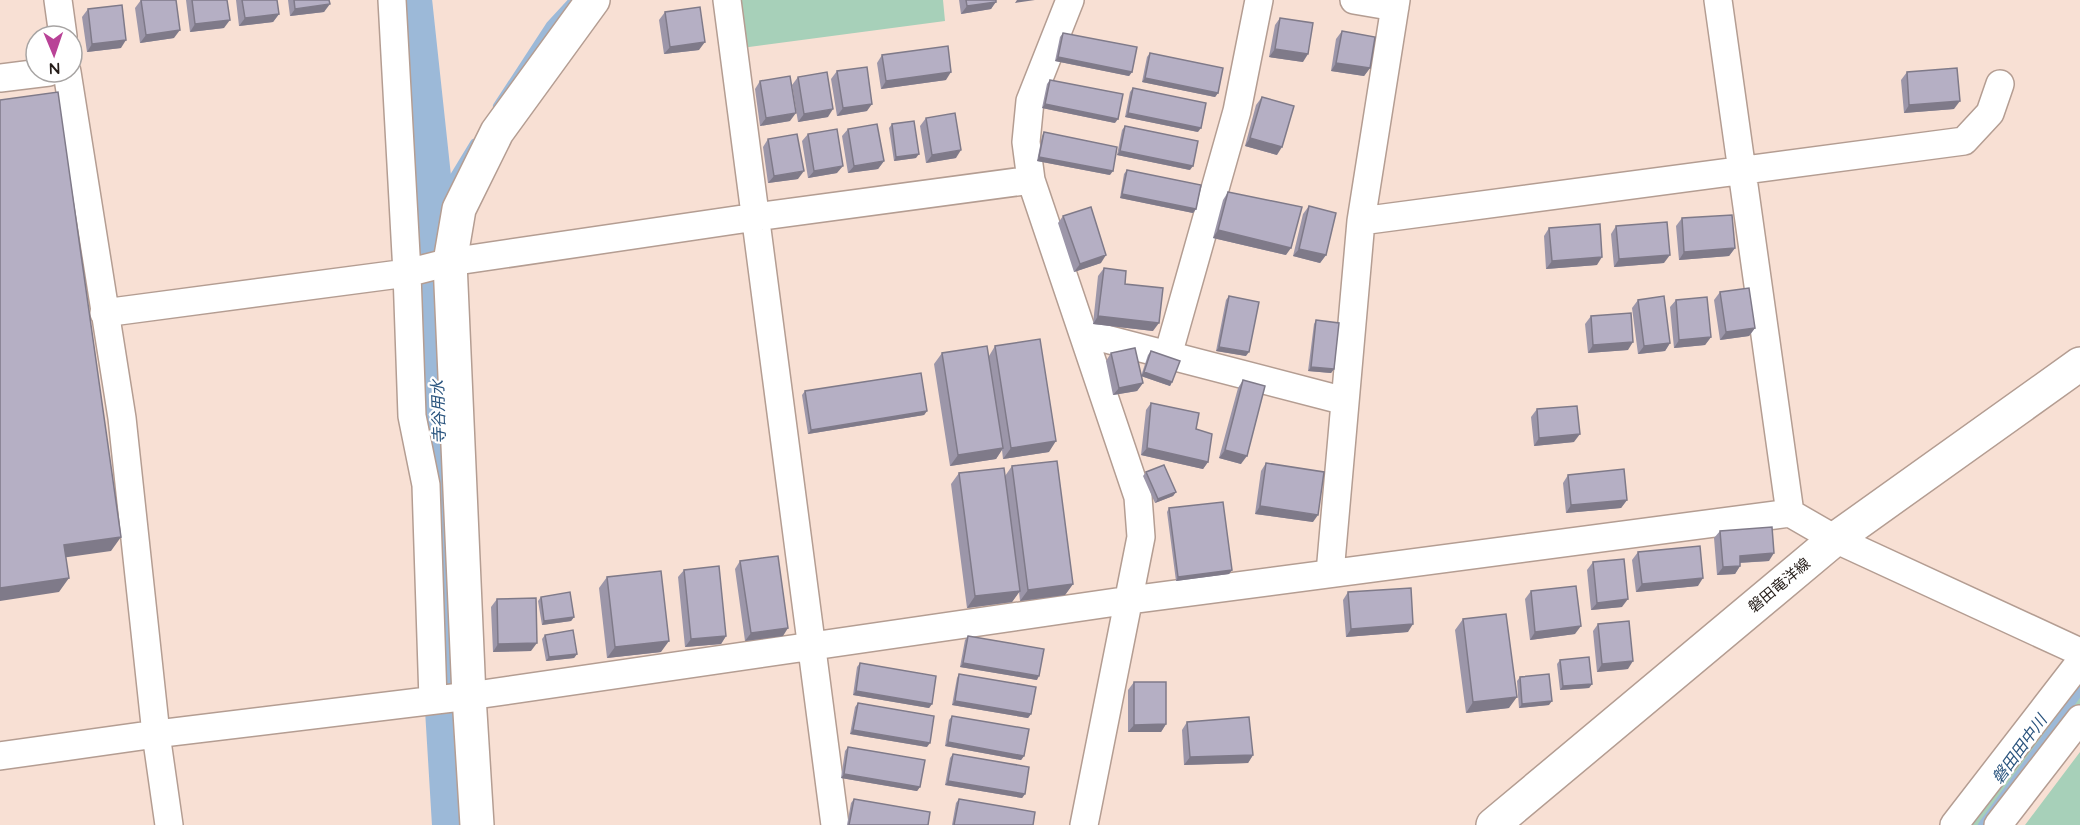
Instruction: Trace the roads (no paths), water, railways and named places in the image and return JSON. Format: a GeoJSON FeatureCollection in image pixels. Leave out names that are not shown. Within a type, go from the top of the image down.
{"type":"FeatureCollection","features":[{"type":"Feature","properties":{"kind":"street"},"geometry":{"type":"LineString","coordinates":[[58,0],[61,24]]}},
{"type":"Feature","properties":{"kind":"street"},"geometry":{"type":"LineString","coordinates":[[392,0],[407,273],[412,416],[426,485],[433,700]]}},
{"type":"Feature","properties":{"kind":"street"},"geometry":{"type":"LineString","coordinates":[[477,825],[469,696],[450,262],[459,208],[497,132],[593,0]]}},
{"type":"Feature","properties":{"kind":"street"},"geometry":{"type":"LineString","coordinates":[[727,0],[835,825]]}},
{"type":"Feature","properties":{"kind":"street"},"geometry":{"type":"LineString","coordinates":[[1070,0],[1030,101],[1026,142],[1031,180],[1138,497],[1141,537],[1084,825]]}},
{"type":"Feature","properties":{"kind":"street"},"geometry":{"type":"LineString","coordinates":[[1168,355],[1237,111],[1259,0]]}},
{"type":"Feature","properties":{"kind":"street"},"geometry":{"type":"LineString","coordinates":[[1330,573],[1361,221],[1395,4],[1354,0]]}},
{"type":"Feature","properties":{"kind":"street"},"geometry":{"type":"LineString","coordinates":[[1718,0],[1790,513]]}},
{"type":"Feature","properties":{"kind":"street"},"geometry":{"type":"LineString","coordinates":[[0,78],[24,75]]}},
{"type":"Feature","properties":{"kind":"street"},"geometry":{"type":"LineString","coordinates":[[69,84],[122,418],[156,734],[169,825]]}},
{"type":"Feature","properties":{"kind":"street"},"geometry":{"type":"LineString","coordinates":[[1361,221],[1964,141],[1990,113],[2000,84]]}},
{"type":"Feature","properties":{"kind":"street"},"geometry":{"type":"LineString","coordinates":[[104,313],[407,273],[450,262],[1031,180]]}},
{"type":"Feature","properties":{"kind":"street"},"geometry":{"type":"LineString","coordinates":[[1083,333],[1345,401]]}},
{"type":"Feature","properties":{"kind":"street","name":"磐田竜洋線"},"geometry":{"type":"LineString","coordinates":[[1493,825],[1835,539],[2080,364]]}},
{"type":"Feature","properties":{"kind":"street"},"geometry":{"type":"LineString","coordinates":[[0,756],[156,734],[469,696],[1130,600],[1790,513],[1835,539],[2080,652]]}},
{"type":"Feature","properties":{"kind":"street"},"geometry":{"type":"LineString","coordinates":[[1954,825],[2080,662]]}},
{"type":"Feature","properties":{"kind":"street"},"geometry":{"type":"LineString","coordinates":[[1998,825],[2080,719]]}},
{"type":"Feature","properties":{"kind":"waterway","name":"寺谷用水"},"geometry":{"type":"LineString","coordinates":[[408,0],[431,214],[430,249],[447,676],[456,825]]}},
{"type":"Feature","properties":{"kind":"waterway"},"geometry":{"type":"LineString","coordinates":[[497,106],[550,25],[573,0]]}},
{"type":"Feature","properties":{"kind":"waterway"},"geometry":{"type":"LineString","coordinates":[[431,214],[474,143]]}},
{"type":"Feature","properties":{"kind":"waterway","name":"磐田田中川"},"geometry":{"type":"LineString","coordinates":[[1982,825],[2080,691]]}}]}
